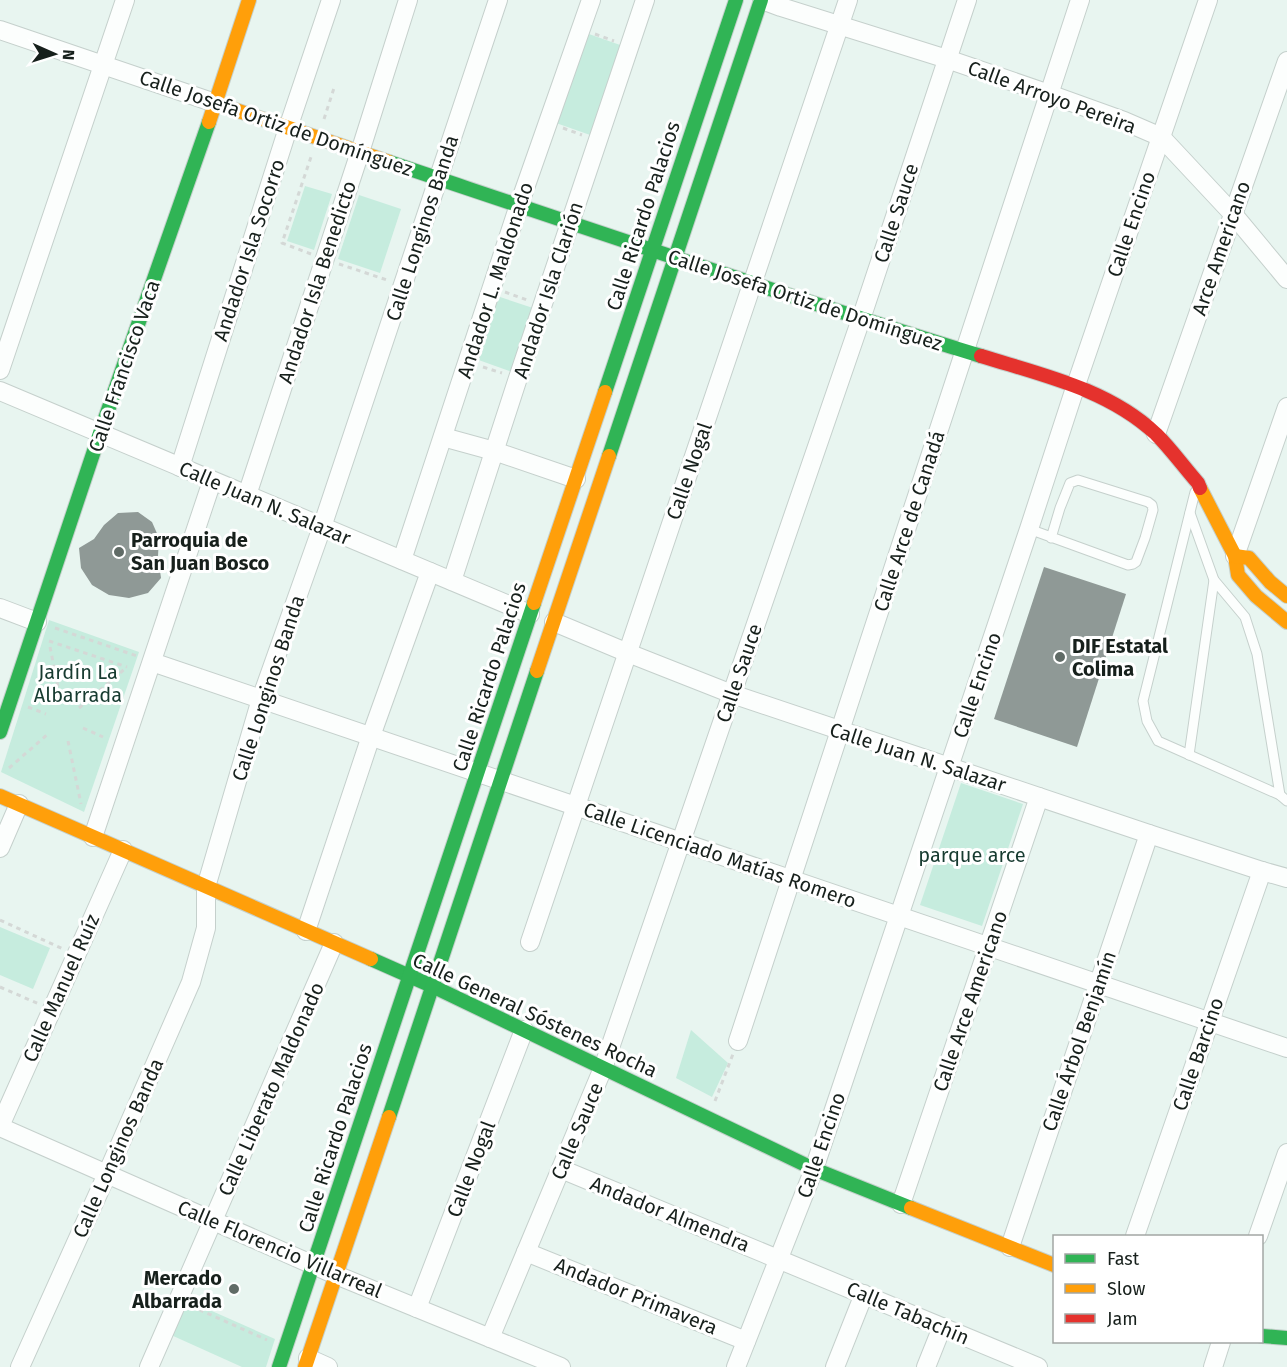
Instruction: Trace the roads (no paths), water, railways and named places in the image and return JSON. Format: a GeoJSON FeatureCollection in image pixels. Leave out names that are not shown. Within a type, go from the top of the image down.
{"type":"FeatureCollection","features":[{"type":"Feature","properties":{"kind":"street"},"geometry":{"type":"LineString","coordinates":[[0,370],[125,0]]}},
{"type":"Feature","properties":{"kind":"street","name":"Calle Francisco Vaca"},"geometry":{"type":"LineString","coordinates":[[0,732],[249,0]]}},
{"type":"Feature","properties":{"kind":"street","name":"Andador Isla Socorro"},"geometry":{"type":"LineString","coordinates":[[180,467],[331,0]]}},
{"type":"Feature","properties":{"kind":"street","name":"Andador Isla Benedicto"},"geometry":{"type":"LineString","coordinates":[[247,495],[408,0]]}},
{"type":"Feature","properties":{"kind":"street","name":"Calle Longinos Banda"},"geometry":{"type":"LineString","coordinates":[[20,1367],[190,982],[206,928],[206,887],[261,699],[322,527],[498,0]]}},
{"type":"Feature","properties":{"kind":"street","name":"Andador L. Maldonado"},"geometry":{"type":"LineString","coordinates":[[402,560],[519,205],[591,0]]}},
{"type":"Feature","properties":{"kind":"street","name":"Andador Isla Clarión"},"geometry":{"type":"LineString","coordinates":[[452,582],[645,0]]}},
{"type":"Feature","properties":{"kind":"street","name":"Calle Ricardo Palacios"},"geometry":{"type":"LineString","coordinates":[[279,1367],[736,0]]}},
{"type":"Feature","properties":{"kind":"street"},"geometry":{"type":"LineString","coordinates":[[328,1367],[307,1363],[762,0]]}},
{"type":"Feature","properties":{"kind":"street","name":"Calle Arroyo Pereira"},"geometry":{"type":"LineString","coordinates":[[762,0],[788,4],[839,26],[947,59],[1049,94],[1161,137],[1233,214],[1287,279]]}},
{"type":"Feature","properties":{"kind":"street","name":"Calle Nogal"},"geometry":{"type":"LineString","coordinates":[[530,942],[848,0]]}},
{"type":"Feature","properties":{"kind":"street","name":"Calle Sauce"},"geometry":{"type":"LineString","coordinates":[[490,1338],[603,1068],[861,319],[967,0]]}},
{"type":"Feature","properties":{"kind":"street","name":"Calle Arce de Canadá"},"geometry":{"type":"LineString","coordinates":[[738,1041],[1080,0]]}},
{"type":"Feature","properties":{"kind":"street","name":"Calle Encino"},"geometry":{"type":"LineString","coordinates":[[736,1367],[814,1169],[1076,385],[1208,0]]}},
{"type":"Feature","properties":{"kind":"street","name":"Calle Josefa Ortiz de Domínguez"},"geometry":{"type":"LineString","coordinates":[[0,30],[675,258],[861,319],[1076,385],[1120,406],[1156,434],[1198,483],[1235,556],[1239,575],[1257,596],[1287,622]]}},
{"type":"Feature","properties":{"kind":"street","name":"Arce Americano"},"geometry":{"type":"LineString","coordinates":[[1156,434],[1287,61]]}},
{"type":"Feature","properties":{"kind":"street","name":"Calle Juan N. Salazar"},"geometry":{"type":"LineString","coordinates":[[0,391],[530,614]]}},
{"type":"Feature","properties":{"kind":"street"},"geometry":{"type":"LineString","coordinates":[[1287,407],[1235,556],[1249,558],[1270,582],[1287,596]]}},
{"type":"Feature","properties":{"kind":"street"},"geometry":{"type":"LineString","coordinates":[[443,437],[576,479]]}},
{"type":"Feature","properties":{"kind":"street"},"geometry":{"type":"LineString","coordinates":[[93,837],[212,481]]}},
{"type":"Feature","properties":{"kind":"street"},"geometry":{"type":"LineString","coordinates":[[306,931],[371,736],[430,572]]}},
{"type":"Feature","properties":{"kind":"street"},"geometry":{"type":"LineString","coordinates":[[0,608],[37,622]]}},
{"type":"Feature","properties":{"kind":"street","name":"Calle Juan N. Salazar"},"geometry":{"type":"LineString","coordinates":[[554,622],[732,694],[1039,798],[1287,878]]}},
{"type":"Feature","properties":{"kind":"street","name":"Calle Licenciado Matías Romero"},"geometry":{"type":"LineString","coordinates":[[153,662],[1287,1048]]}},
{"type":"Feature","properties":{"kind":"street","name":"Calle General Sóstenes Rocha"},"geometry":{"type":"LineString","coordinates":[[0,796],[432,986],[814,1169],[1053,1265]]}},
{"type":"Feature","properties":{"kind":"street","name":"Calle Arce Americano"},"geometry":{"type":"LineString","coordinates":[[901,1204],[1039,798]]}},
{"type":"Feature","properties":{"kind":"street"},"geometry":{"type":"LineString","coordinates":[[0,848],[19,804]]}},
{"type":"Feature","properties":{"kind":"street","name":"Calle Árbol Benjamín"},"geometry":{"type":"LineString","coordinates":[[1010,1247],[1149,834]]}},
{"type":"Feature","properties":{"kind":"street","name":"Calle Manuel Ruíz"},"geometry":{"type":"LineString","coordinates":[[0,1126],[123,850]]}},
{"type":"Feature","properties":{"kind":"street","name":"Calle Barcino"},"geometry":{"type":"LineString","coordinates":[[1135,1235],[1262,871]]}},
{"type":"Feature","properties":{"kind":"street","name":"Calle Liberato Maldonado"},"geometry":{"type":"LineString","coordinates":[[149,1367],[334,943]]}},
{"type":"Feature","properties":{"kind":"street","name":"Calle Nogal"},"geometry":{"type":"LineString","coordinates":[[417,1308],[524,1030]]}},
{"type":"Feature","properties":{"kind":"street","name":"Calle Florencio Villarreal"},"geometry":{"type":"LineString","coordinates":[[0,1126],[336,1275],[561,1367]]}},
{"type":"Feature","properties":{"kind":"street"},"geometry":{"type":"LineString","coordinates":[[1257,1235],[1287,1153]]}},
{"type":"Feature","properties":{"kind":"street","name":"Andador Almendra"},"geometry":{"type":"LineString","coordinates":[[561,1169],[779,1259]]}},
{"type":"Feature","properties":{"kind":"street","name":"Andador Primavera"},"geometry":{"type":"LineString","coordinates":[[526,1252],[746,1341]]}},
{"type":"Feature","properties":{"kind":"street","name":"Calle Tabachín"},"geometry":{"type":"LineString","coordinates":[[779,1259],[1031,1366]]}},
{"type":"Feature","properties":{"kind":"street"},"geometry":{"type":"LineString","coordinates":[[835,1367],[864,1294]]}},
{"type":"Feature","properties":{"kind":"street"},"geometry":{"type":"LineString","coordinates":[[926,1367],[942,1327]]}},
{"type":"Feature","properties":{"kind":"street"},"geometry":{"type":"LineString","coordinates":[[1263,1336],[1287,1338]]}},
{"type":"Feature","properties":{"kind":"street"},"geometry":{"type":"LineString","coordinates":[[1213,1367],[1220,1343]]}},
{"type":"Feature","properties":{"kind":"lane"},"geometry":{"type":"LineString","coordinates":[[1029,530],[1051,538],[1128,565],[1133,564],[1136,562],[1145,538],[1153,510],[1152,505],[1148,501],[1078,480],[1074,481],[1070,483],[1051,538]]}},
{"type":"Feature","properties":{"kind":"lane"},"geometry":{"type":"LineString","coordinates":[[1198,483],[1143,701],[1148,721],[1158,741],[1284,798]]}},
{"type":"Feature","properties":{"kind":"lane"},"geometry":{"type":"LineString","coordinates":[[1190,513],[1214,580],[1245,617],[1257,654],[1284,798]]}},
{"type":"Feature","properties":{"kind":"lane"},"geometry":{"type":"LineString","coordinates":[[1189,755],[1214,580]]}},
{"type":"Feature","properties":{"kind":"place","name":"Parroquia de San Juan Bosco"},"geometry":{"type":"Point","coordinates":[119,552]}},
{"type":"Feature","properties":{"kind":"place","name":"DIF Estatal Colima"},"geometry":{"type":"Point","coordinates":[1060,657]}},
{"type":"Feature","properties":{"kind":"place","name":"Mercado Albarrada"},"geometry":{"type":"Point","coordinates":[234,1289]}},
{"type":"Feature","properties":{"kind":"park label","name":"Jardín La Albarrada"},"geometry":{"type":"Point","coordinates":[78,684]}},
{"type":"Feature","properties":{"kind":"park label","name":"parque arce"},"geometry":{"type":"Point","coordinates":[972,855]}}]}
